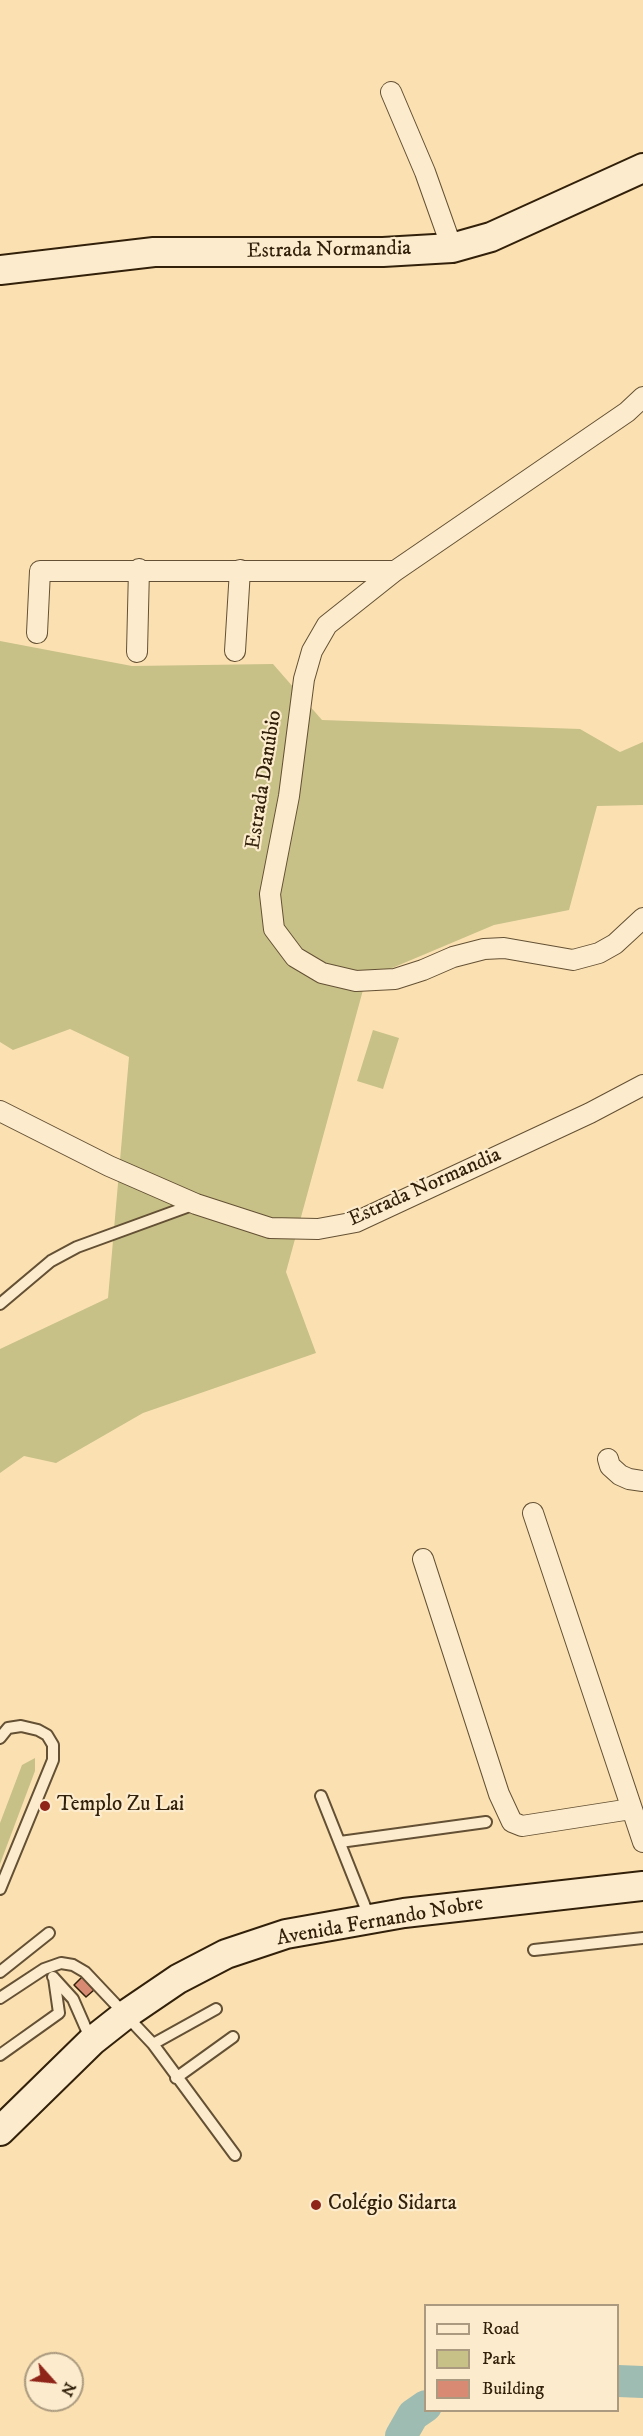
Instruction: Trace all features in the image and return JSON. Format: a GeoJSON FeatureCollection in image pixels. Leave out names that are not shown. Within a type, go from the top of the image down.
{"type":"FeatureCollection","features":[{"type":"Feature","properties":{"kind":"main road","name":"Estrada Normandia"},"geometry":{"type":"LineString","coordinates":[[0,270],[154,252],[383,252],[452,248],[491,237],[643,168]]}},
{"type":"Feature","properties":{"kind":"main road","name":"Avenida Fernando Nobre"},"geometry":{"type":"LineString","coordinates":[[0,2131],[92,2041],[124,2015],[178,1979],[226,1954],[286,1934],[370,1919],[578,1892],[643,1886]]}},
{"type":"Feature","properties":{"kind":"street"},"geometry":{"type":"LineString","coordinates":[[391,92],[425,172],[452,248]]}},
{"type":"Feature","properties":{"kind":"street","name":"Estrada Danúbio"},"geometry":{"type":"LineString","coordinates":[[643,397],[627,412],[394,571],[327,625],[312,651],[304,679],[289,796],[270,894],[274,929],[295,957],[322,973],[356,981],[376,981],[414,973],[453,957],[484,949],[504,948],[573,960],[599,953],[615,944],[643,918]]}},
{"type":"Feature","properties":{"kind":"street"},"geometry":{"type":"LineString","coordinates":[[37,633],[40,571],[139,569],[394,571]]}},
{"type":"Feature","properties":{"kind":"street"},"geometry":{"type":"LineString","coordinates":[[137,652],[139,569]]}},
{"type":"Feature","properties":{"kind":"street"},"geometry":{"type":"LineString","coordinates":[[235,651],[240,570]]}},
{"type":"Feature","properties":{"kind":"street","name":"Estrada Normandia"},"geometry":{"type":"LineString","coordinates":[[0,1111],[109,1166],[196,1204],[270,1228],[318,1229],[356,1222],[590,1113],[643,1084]]}},
{"type":"Feature","properties":{"kind":"street"},"geometry":{"type":"LineString","coordinates":[[608,1460],[610,1466],[620,1474],[629,1479],[643,1481]]}},
{"type":"Feature","properties":{"kind":"street"},"geometry":{"type":"LineString","coordinates":[[533,1513],[643,1842]]}},
{"type":"Feature","properties":{"kind":"street"},"geometry":{"type":"LineString","coordinates":[[423,1559],[499,1794],[512,1822],[522,1826],[631,1809]]}},
{"type":"Feature","properties":{"kind":"lane"},"geometry":{"type":"LineString","coordinates":[[0,1304],[51,1261],[77,1247],[196,1204]]}},
{"type":"Feature","properties":{"kind":"lane"},"geometry":{"type":"LineString","coordinates":[[0,1738],[8,1728],[21,1726],[47,1735],[53,1745],[53,1760],[0,1888]]}},
{"type":"Feature","properties":{"kind":"lane"},"geometry":{"type":"LineString","coordinates":[[321,1796],[370,1919]]}},
{"type":"Feature","properties":{"kind":"lane"},"geometry":{"type":"LineString","coordinates":[[340,1842],[486,1822]]}},
{"type":"Feature","properties":{"kind":"lane"},"geometry":{"type":"LineString","coordinates":[[0,1972],[49,1933]]}},
{"type":"Feature","properties":{"kind":"lane"},"geometry":{"type":"LineString","coordinates":[[534,1950],[643,1938]]}},
{"type":"Feature","properties":{"kind":"lane"},"geometry":{"type":"LineString","coordinates":[[0,1998],[44,1969],[61,1962],[73,1965],[95,1982],[153,2044],[235,2155]]}},
{"type":"Feature","properties":{"kind":"lane"},"geometry":{"type":"LineString","coordinates":[[44,1969],[73,2000],[92,2041]]}},
{"type":"Feature","properties":{"kind":"lane"},"geometry":{"type":"LineString","coordinates":[[0,2055],[58,2013],[54,1978]]}},
{"type":"Feature","properties":{"kind":"lane"},"geometry":{"type":"LineString","coordinates":[[153,2044],[216,2009]]}},
{"type":"Feature","properties":{"kind":"lane"},"geometry":{"type":"LineString","coordinates":[[176,2078],[233,2037]]}},
{"type":"Feature","properties":{"kind":"green space"},"geometry":{"type":"Polygon","coordinates":[[[0,641],[132,666],[273,664],[322,720],[580,729],[620,752],[643,742],[643,805],[597,806],[569,910],[494,925],[366,979],[286,1272],[316,1353],[143,1413],[56,1463],[24,1456],[0,1473],[0,1349],[108,1298],[129,1057],[70,1029],[13,1050],[0,1042],[0,641]]]}},
{"type":"Feature","properties":{"kind":"green space"},"geometry":{"type":"Polygon","coordinates":[[[373,1030],[399,1038],[383,1089],[357,1081],[373,1030]]]}},
{"type":"Feature","properties":{"kind":"green space"},"geometry":{"type":"Polygon","coordinates":[[[35,1758],[35,1771],[0,1864],[0,1823],[22,1765],[35,1758]]]}},
{"type":"Feature","properties":{"kind":"building"},"geometry":{"type":"Polygon","coordinates":[[[82,1977],[94,1990],[86,1997],[74,1985],[82,1977]]]}},
{"type":"Feature","properties":{"kind":"waterway"},"geometry":{"type":"LineString","coordinates":[[619,2381],[643,2382]]}},
{"type":"Feature","properties":{"kind":"waterway"},"geometry":{"type":"LineString","coordinates":[[401,2436],[413,2415],[424,2407]]}},
{"type":"Feature","properties":{"kind":"place","name":"Templo Zu Lai"},"geometry":{"type":"Point","coordinates":[45,1806]}},
{"type":"Feature","properties":{"kind":"place","name":"Colégio Sidarta"},"geometry":{"type":"Point","coordinates":[316,2205]}}]}
